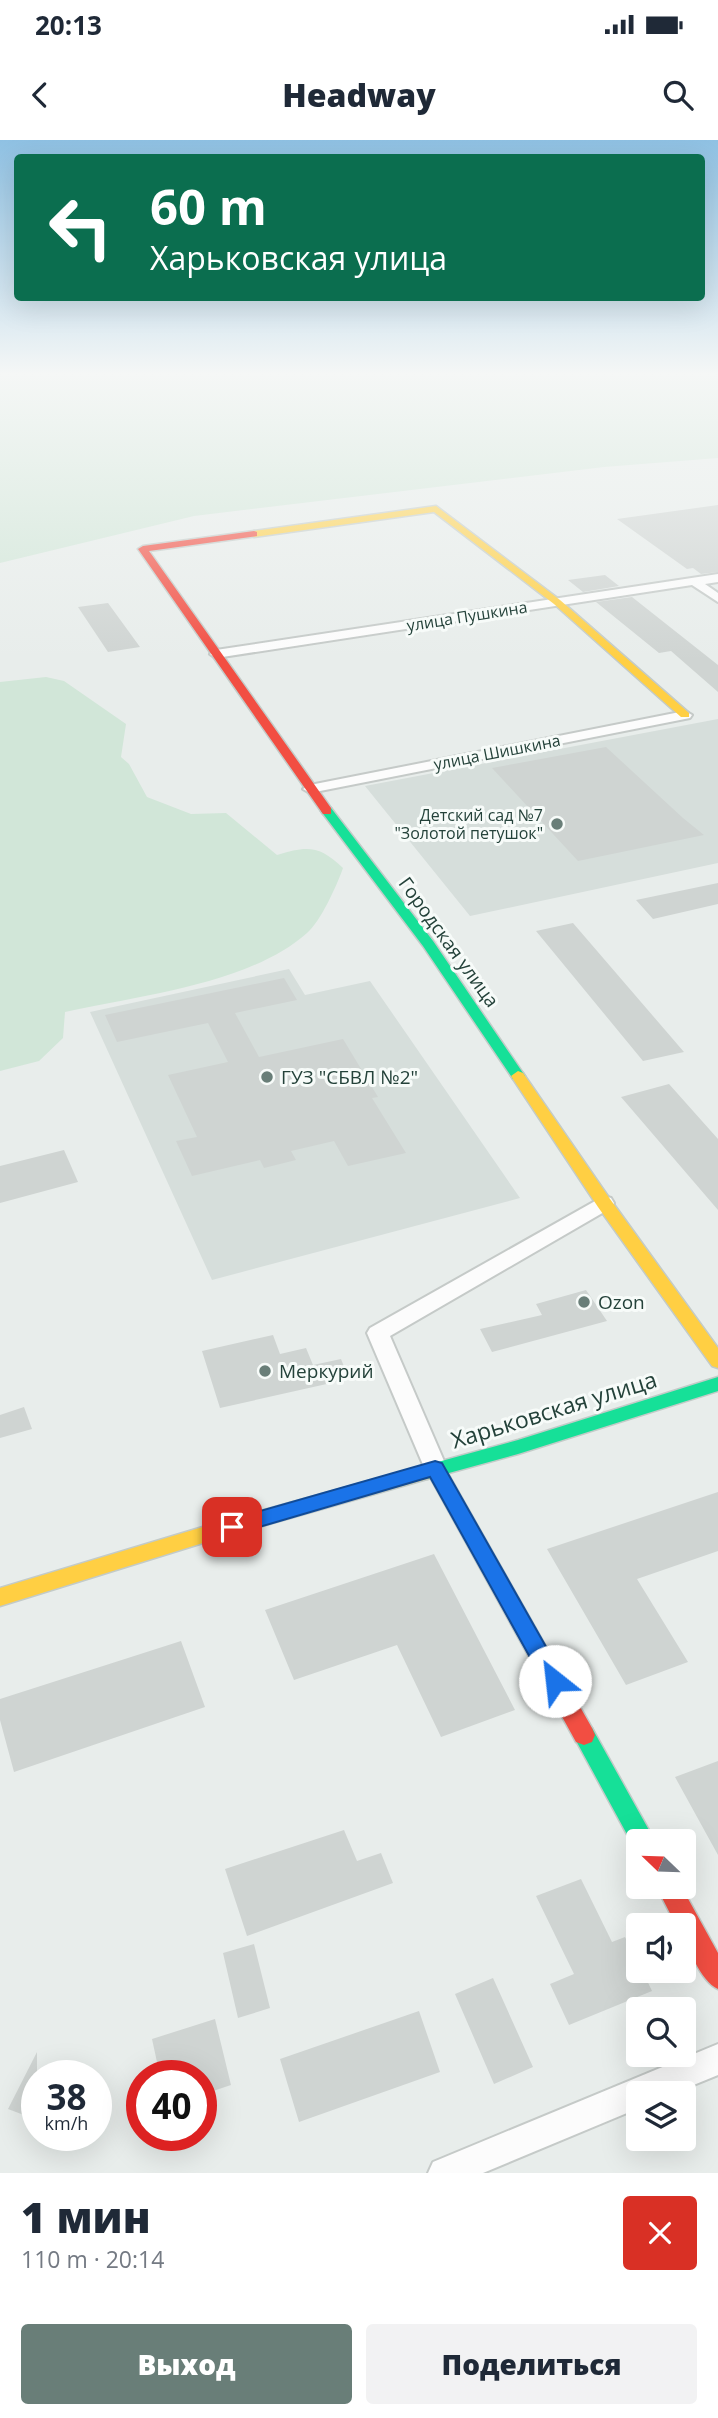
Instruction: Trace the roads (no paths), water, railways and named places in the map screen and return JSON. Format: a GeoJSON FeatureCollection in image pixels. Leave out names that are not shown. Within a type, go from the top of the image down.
{"type":"FeatureCollection","features":[{"type":"Feature","properties":{"kind":"main road","name":"Городская улица"},"geometry":{"type":"LineString","coordinates":[[557,603],[436,509],[143,549],[310,789],[428,944],[604,1203],[718,1361]]}},
{"type":"Feature","properties":{"kind":"main road"},"geometry":{"type":"LineString","coordinates":[[557,603],[685,715]]}},
{"type":"Feature","properties":{"kind":"main road","name":"Харьковская улица"},"geometry":{"type":"LineString","coordinates":[[0,1597],[206,1534],[518,1447],[718,1384]]}},
{"type":"Feature","properties":{"kind":"main road"},"geometry":{"type":"LineString","coordinates":[[435,1468],[636,1829]]}},
{"type":"Feature","properties":{"kind":"main road"},"geometry":{"type":"LineString","coordinates":[[675,1899],[718,1977]]}},
{"type":"Feature","properties":{"kind":"street","name":"улица Пушкина"},"geometry":{"type":"LineString","coordinates":[[216,654],[718,578]]}},
{"type":"Feature","properties":{"kind":"street"},"geometry":{"type":"LineString","coordinates":[[695,582],[718,598]]}},
{"type":"Feature","properties":{"kind":"street","name":"улица Шишкина"},"geometry":{"type":"LineString","coordinates":[[310,789],[685,715]]}},
{"type":"Feature","properties":{"kind":"street"},"geometry":{"type":"LineString","coordinates":[[435,1468],[378,1332],[604,1203]]}},
{"type":"Feature","properties":{"kind":"street"},"geometry":{"type":"LineString","coordinates":[[444,2173],[718,2059]]}},
{"type":"Feature","properties":{"kind":"place","name":"Детский сад №7 \"Золотой петушок\""},"geometry":{"type":"Point","coordinates":[557,824]}},
{"type":"Feature","properties":{"kind":"place","name":"ГУЗ \"СБВЛ №2\""},"geometry":{"type":"Point","coordinates":[267,1077]}},
{"type":"Feature","properties":{"kind":"place","name":"Ozon"},"geometry":{"type":"Point","coordinates":[584,1302]}},
{"type":"Feature","properties":{"kind":"place","name":"Меркурий"},"geometry":{"type":"Point","coordinates":[265,1371]}}]}
